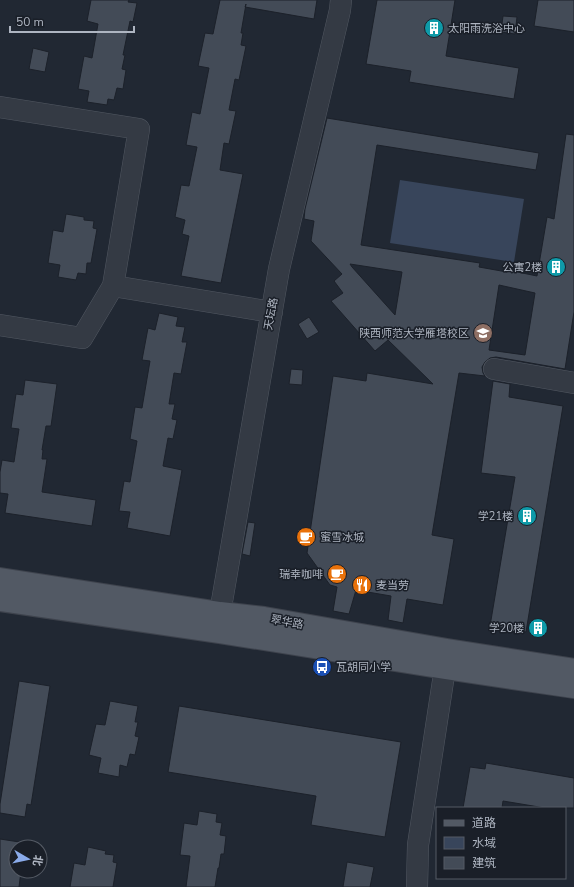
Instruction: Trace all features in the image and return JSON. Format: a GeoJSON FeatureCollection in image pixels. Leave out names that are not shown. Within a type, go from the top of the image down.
{"type":"FeatureCollection","features":[{"type":"Feature","properties":{"kind":"main road","name":"翠华路"},"geometry":{"type":"LineString","coordinates":[[0,579],[445,668],[574,687]]}},
{"type":"Feature","properties":{"kind":"main road","name":"翠华路"},"geometry":{"type":"LineString","coordinates":[[0,600],[220,622],[264,618],[447,650],[574,670]]}},
{"type":"Feature","properties":{"kind":"street","name":"天坛路"},"geometry":{"type":"LineString","coordinates":[[220,622],[279,269],[341,5]]}},
{"type":"Feature","properties":{"kind":"street"},"geometry":{"type":"LineString","coordinates":[[0,107],[139,129],[113,286],[82,338],[0,325]]}},
{"type":"Feature","properties":{"kind":"street"},"geometry":{"type":"LineString","coordinates":[[113,286],[272,312]]}},
{"type":"Feature","properties":{"kind":"street"},"geometry":{"type":"LineString","coordinates":[[494,369],[574,383]]}},
{"type":"Feature","properties":{"kind":"street"},"geometry":{"type":"LineString","coordinates":[[417,887],[418,845],[445,668]]}},
{"type":"Feature","properties":{"kind":"water"},"geometry":{"type":"Polygon","coordinates":[[[400,180],[524,199],[514,262],[390,243],[400,180]]]}},
{"type":"Feature","properties":{"kind":"building"},"geometry":{"type":"Polygon","coordinates":[[[91,0],[129,0],[128,2],[137,3],[133,22],[130,21],[123,55],[125,55],[122,69],[126,70],[123,89],[117,88],[114,100],[108,99],[107,105],[87,102],[89,91],[78,89],[84,56],[92,58],[98,24],[87,21],[91,0]]]}},
{"type":"Feature","properties":{"kind":"building"},"geometry":{"type":"Polygon","coordinates":[[[220,0],[317,0],[314,19],[245,7],[241,33],[243,33],[241,45],[246,46],[239,80],[235,79],[229,110],[236,111],[229,144],[224,143],[220,170],[243,174],[221,283],[181,276],[189,236],[182,234],[185,220],[175,217],[181,185],[189,186],[197,147],[186,145],[192,112],[200,114],[209,68],[198,66],[205,33],[213,34],[220,0]]]}},
{"type":"Feature","properties":{"kind":"building","name":"太阳雨洗浴中心"},"geometry":{"type":"Polygon","coordinates":[[[377,0],[455,0],[446,56],[519,68],[514,99],[409,82],[411,71],[366,64],[377,0]]]}},
{"type":"Feature","properties":{"kind":"building"},"geometry":{"type":"Polygon","coordinates":[[[538,0],[574,0],[574,32],[534,26],[538,0]]]}},
{"type":"Feature","properties":{"kind":"building"},"geometry":{"type":"Polygon","coordinates":[[[503,16],[517,17],[515,34],[501,32],[503,16]]]}},
{"type":"Feature","properties":{"kind":"building"},"geometry":{"type":"Polygon","coordinates":[[[33,48],[49,52],[45,72],[29,69],[33,48]]]}},
{"type":"Feature","properties":{"kind":"building"},"geometry":{"type":"Polygon","coordinates":[[[327,118],[539,153],[536,170],[377,145],[361,245],[480,263],[479,267],[507,272],[508,270],[537,276],[547,217],[554,219],[566,134],[574,135],[574,312],[565,369],[496,357],[490,358],[482,367],[485,376],[459,373],[432,535],[454,539],[443,605],[407,599],[403,623],[388,620],[391,596],[356,590],[349,614],[333,611],[337,587],[330,585],[307,553],[333,376],[366,381],[367,373],[433,384],[388,340],[375,351],[331,301],[343,293],[334,281],[342,274],[311,241],[314,221],[304,219],[305,209],[327,118]],[[350,264],[352,267],[395,315],[402,272],[350,264]],[[499,285],[489,350],[525,355],[535,293],[499,285]]]}},
{"type":"Feature","properties":{"kind":"building"},"geometry":{"type":"Polygon","coordinates":[[[66,214],[84,217],[84,220],[94,221],[93,228],[97,229],[91,263],[87,263],[86,274],[78,273],[76,280],[58,277],[60,265],[48,263],[53,230],[63,232],[66,214]]]}},
{"type":"Feature","properties":{"kind":"building"},"geometry":{"type":"Polygon","coordinates":[[[159,313],[178,317],[176,326],[185,327],[182,342],[187,342],[181,374],[174,373],[169,404],[175,404],[172,419],[177,420],[173,439],[168,438],[163,466],[182,470],[170,536],[127,528],[130,512],[119,511],[124,481],[130,482],[137,441],[130,439],[135,407],[142,408],[150,361],[142,360],[148,328],[155,330],[159,313]]]}},
{"type":"Feature","properties":{"kind":"building"},"geometry":{"type":"Polygon","coordinates":[[[309,317],[319,332],[307,339],[298,324],[309,317]]]}},
{"type":"Feature","properties":{"kind":"building"},"geometry":{"type":"Polygon","coordinates":[[[291,369],[303,370],[302,385],[289,384],[291,369]]]}},
{"type":"Feature","properties":{"kind":"building"},"geometry":{"type":"Polygon","coordinates":[[[25,380],[57,384],[51,426],[46,426],[42,450],[42,459],[47,459],[42,492],[96,500],[92,526],[5,513],[8,494],[0,493],[0,472],[2,460],[14,462],[19,429],[11,428],[16,394],[23,395],[25,380]]]}},
{"type":"Feature","properties":{"kind":"building","name":"学21楼"},"geometry":{"type":"Polygon","coordinates":[[[493,381],[510,384],[509,397],[563,406],[526,632],[490,626],[515,477],[481,473],[493,381]]]}},
{"type":"Feature","properties":{"kind":"building"},"geometry":{"type":"Polygon","coordinates":[[[248,522],[255,523],[250,556],[242,554],[248,522]]]}},
{"type":"Feature","properties":{"kind":"building"},"geometry":{"type":"Polygon","coordinates":[[[19,681],[50,686],[31,805],[27,804],[25,817],[0,813],[0,804],[19,681]]]}},
{"type":"Feature","properties":{"kind":"building"},"geometry":{"type":"Polygon","coordinates":[[[110,701],[138,706],[135,722],[138,722],[135,736],[139,737],[135,755],[130,754],[127,767],[120,765],[119,777],[98,773],[101,758],[89,755],[96,724],[105,725],[110,701]]]}},
{"type":"Feature","properties":{"kind":"building"},"geometry":{"type":"Polygon","coordinates":[[[179,706],[401,742],[385,837],[311,825],[316,796],[168,772],[179,706]]]}},
{"type":"Feature","properties":{"kind":"building"},"geometry":{"type":"Polygon","coordinates":[[[486,763],[574,778],[574,808],[539,807],[503,801],[502,807],[463,807],[470,767],[485,769],[486,763]]]}},
{"type":"Feature","properties":{"kind":"building"},"geometry":{"type":"Polygon","coordinates":[[[199,811],[217,814],[216,822],[222,823],[220,835],[226,836],[224,854],[221,854],[215,887],[186,887],[190,856],[180,855],[184,823],[197,825],[199,811]]]}},
{"type":"Feature","properties":{"kind":"building"},"geometry":{"type":"Polygon","coordinates":[[[0,839],[8,840],[8,879],[20,879],[19,887],[0,887],[0,839]]]}},
{"type":"Feature","properties":{"kind":"building"},"geometry":{"type":"Polygon","coordinates":[[[88,847],[106,851],[105,854],[114,855],[113,862],[117,863],[113,887],[70,887],[74,863],[85,865],[88,847]]]}},
{"type":"Feature","properties":{"kind":"building"},"geometry":{"type":"Polygon","coordinates":[[[347,862],[374,867],[370,887],[343,887],[347,862]]]}},
{"type":"Feature","properties":{"kind":"place","name":"太阳雨洗浴中心"},"geometry":{"type":"Point","coordinates":[434,28]}},
{"type":"Feature","properties":{"kind":"place","name":"公寓2楼"},"geometry":{"type":"Point","coordinates":[556,267]}},
{"type":"Feature","properties":{"kind":"place","name":"陕西师范大学雁塔校区"},"geometry":{"type":"Point","coordinates":[483,333]}},
{"type":"Feature","properties":{"kind":"place","name":"学21楼"},"geometry":{"type":"Point","coordinates":[527,516]}},
{"type":"Feature","properties":{"kind":"place","name":"蜜雪冰城"},"geometry":{"type":"Point","coordinates":[306,537]}},
{"type":"Feature","properties":{"kind":"place","name":"瑞幸咖啡"},"geometry":{"type":"Point","coordinates":[337,574]}},
{"type":"Feature","properties":{"kind":"place","name":"麦当劳"},"geometry":{"type":"Point","coordinates":[362,585]}},
{"type":"Feature","properties":{"kind":"place","name":"学20楼"},"geometry":{"type":"Point","coordinates":[538,628]}},
{"type":"Feature","properties":{"kind":"place","name":"瓦胡同小学"},"geometry":{"type":"Point","coordinates":[322,667]}}]}
